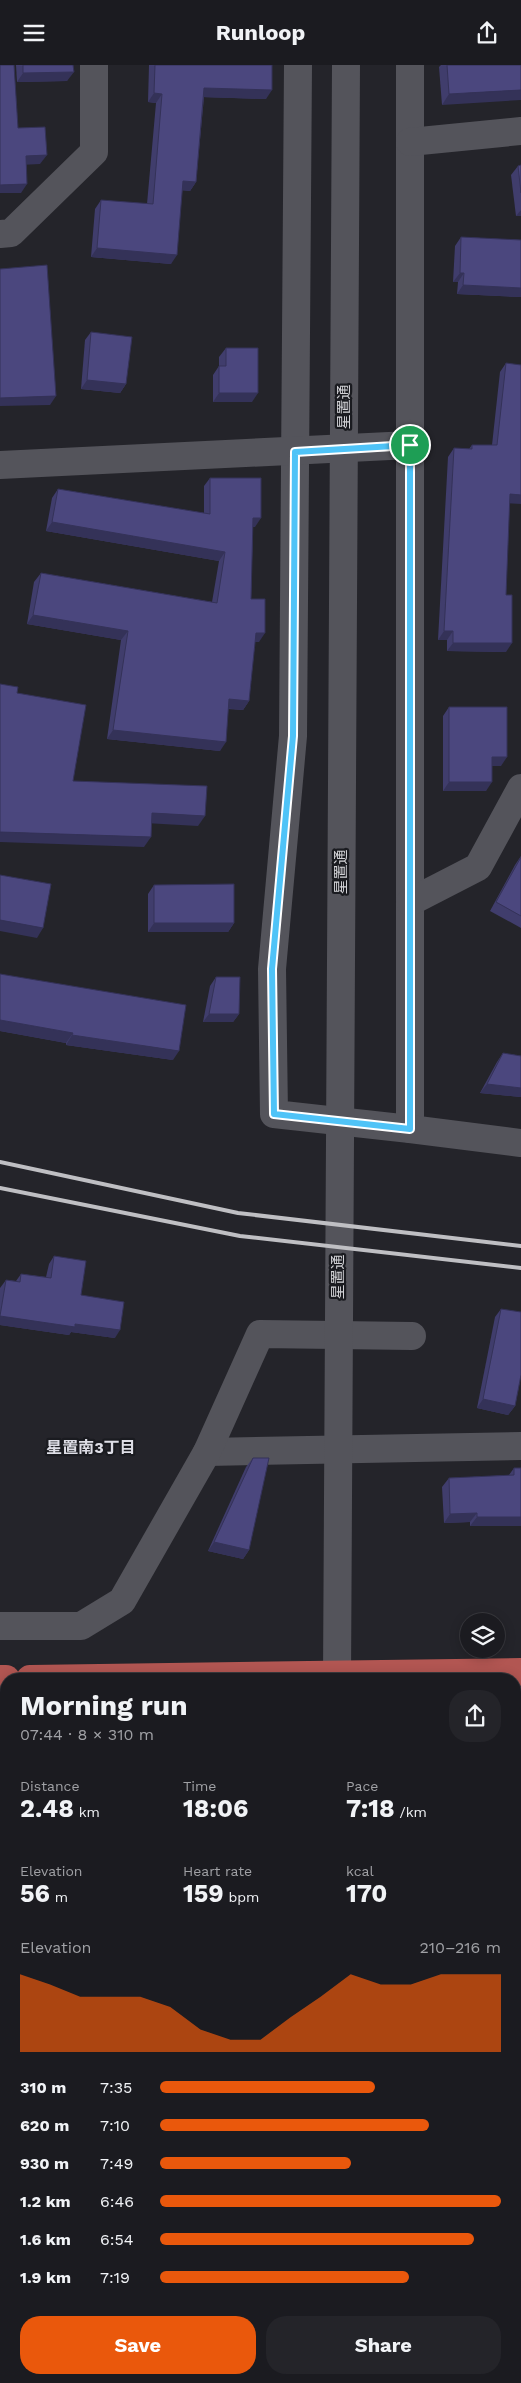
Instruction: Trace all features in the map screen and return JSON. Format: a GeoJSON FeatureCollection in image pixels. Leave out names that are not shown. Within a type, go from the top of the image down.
{"type":"FeatureCollection","features":[{"type":"Feature","properties":{"kind":"highway"},"geometry":{"type":"LineString","coordinates":[[475,1673],[521,1672]]}},
{"type":"Feature","properties":{"kind":"street"},"geometry":{"type":"LineString","coordinates":[[0,234],[12,233],[94,152],[94,65]]}},
{"type":"Feature","properties":{"kind":"street"},"geometry":{"type":"LineString","coordinates":[[298,65],[293,736],[272,969],[274,1114],[521,1143]]}},
{"type":"Feature","properties":{"kind":"street","name":"星置通"},"geometry":{"type":"LineString","coordinates":[[337,1673],[346,65]]}},
{"type":"Feature","properties":{"kind":"street"},"geometry":{"type":"LineString","coordinates":[[410,65],[410,1129]]}},
{"type":"Feature","properties":{"kind":"street"},"geometry":{"type":"LineString","coordinates":[[410,142],[521,131]]}},
{"type":"Feature","properties":{"kind":"street"},"geometry":{"type":"LineString","coordinates":[[0,465],[410,445]]}},
{"type":"Feature","properties":{"kind":"street"},"geometry":{"type":"LineString","coordinates":[[410,902],[478,867],[521,788]]}},
{"type":"Feature","properties":{"kind":"street"},"geometry":{"type":"LineString","coordinates":[[0,1626],[81,1626],[122,1601],[208,1452],[260,1334],[412,1335]]}},
{"type":"Feature","properties":{"kind":"street"},"geometry":{"type":"LineString","coordinates":[[208,1452],[521,1446]]}},
{"type":"Feature","properties":{"kind":"building"},"geometry":{"type":"Polygon","coordinates":[[[0,65],[14,65],[18,128],[45,127],[47,155],[26,156],[27,184],[0,185],[0,65]]]}},
{"type":"Feature","properties":{"kind":"building"},"geometry":{"type":"Polygon","coordinates":[[[23,65],[73,65],[74,72],[23,73],[23,65]]]}},
{"type":"Feature","properties":{"kind":"building"},"geometry":{"type":"Polygon","coordinates":[[[155,65],[272,65],[272,90],[204,88],[196,182],[183,181],[177,255],[97,248],[101,200],[153,204],[162,94],[154,93],[155,65]]]}},
{"type":"Feature","properties":{"kind":"building"},"geometry":{"type":"Polygon","coordinates":[[[447,65],[521,65],[521,90],[449,94],[447,65]]]}},
{"type":"Feature","properties":{"kind":"building"},"geometry":{"type":"Polygon","coordinates":[[[521,165],[521,193],[518,166],[521,165]]]}},
{"type":"Feature","properties":{"kind":"building"},"geometry":{"type":"Polygon","coordinates":[[[461,237],[521,240],[521,288],[463,285],[464,273],[460,273],[461,237]]]}},
{"type":"Feature","properties":{"kind":"building"},"geometry":{"type":"Polygon","coordinates":[[[47,265],[56,396],[0,398],[0,269],[47,265]]]}},
{"type":"Feature","properties":{"kind":"building"},"geometry":{"type":"Polygon","coordinates":[[[91,332],[132,337],[126,384],[87,380],[91,332]]]}},
{"type":"Feature","properties":{"kind":"building"},"geometry":{"type":"Polygon","coordinates":[[[226,348],[258,348],[258,393],[219,393],[219,366],[226,366],[226,348]]]}},
{"type":"Feature","properties":{"kind":"building"},"geometry":{"type":"Polygon","coordinates":[[[506,363],[521,365],[521,495],[510,494],[506,595],[512,595],[512,643],[453,643],[453,631],[444,631],[454,448],[472,449],[472,445],[497,445],[506,363]]]}},
{"type":"Feature","properties":{"kind":"building"},"geometry":{"type":"Polygon","coordinates":[[[210,478],[261,478],[261,518],[253,518],[251,599],[265,599],[265,633],[256,633],[249,701],[229,699],[226,742],[113,730],[128,631],[33,615],[41,573],[217,603],[225,552],[52,522],[58,489],[210,514],[210,478]]]}},
{"type":"Feature","properties":{"kind":"building"},"geometry":{"type":"Polygon","coordinates":[[[0,684],[18,687],[17,693],[86,705],[73,781],[207,786],[205,816],[152,813],[151,837],[0,832],[0,684]]]}},
{"type":"Feature","properties":{"kind":"building"},"geometry":{"type":"Polygon","coordinates":[[[449,707],[507,707],[507,757],[492,757],[492,782],[449,782],[449,707]]]}},
{"type":"Feature","properties":{"kind":"building"},"geometry":{"type":"Polygon","coordinates":[[[521,857],[521,916],[496,902],[521,857]]]}},
{"type":"Feature","properties":{"kind":"building"},"geometry":{"type":"Polygon","coordinates":[[[0,875],[51,884],[43,928],[0,920],[0,875]]]}},
{"type":"Feature","properties":{"kind":"building"},"geometry":{"type":"Polygon","coordinates":[[[234,884],[234,923],[154,923],[154,885],[234,884]]]}},
{"type":"Feature","properties":{"kind":"building"},"geometry":{"type":"Polygon","coordinates":[[[0,974],[186,1005],[179,1051],[72,1035],[73,1033],[0,1020],[0,974]]]}},
{"type":"Feature","properties":{"kind":"building"},"geometry":{"type":"Polygon","coordinates":[[[216,977],[240,977],[239,1014],[209,1014],[216,977]]]}},
{"type":"Feature","properties":{"kind":"building"},"geometry":{"type":"Polygon","coordinates":[[[503,1053],[521,1056],[521,1088],[487,1084],[503,1053]]]}},
{"type":"Feature","properties":{"kind":"building"},"geometry":{"type":"Polygon","coordinates":[[[54,1256],[86,1261],[81,1295],[124,1302],[120,1330],[75,1324],[75,1327],[0,1316],[6,1280],[20,1282],[21,1274],[51,1278],[54,1256]]]}},
{"type":"Feature","properties":{"kind":"building"},"geometry":{"type":"Polygon","coordinates":[[[501,1309],[521,1312],[521,1375],[515,1406],[483,1399],[501,1309]]]}},
{"type":"Feature","properties":{"kind":"building"},"geometry":{"type":"Polygon","coordinates":[[[253,1458],[269,1458],[249,1550],[214,1542],[253,1458]]]}},
{"type":"Feature","properties":{"kind":"building"},"geometry":{"type":"Polygon","coordinates":[[[514,1468],[521,1468],[521,1517],[477,1517],[477,1513],[450,1514],[449,1478],[514,1475],[514,1468]]]}},
{"type":"Feature","properties":{"kind":"railway"},"geometry":{"type":"LineString","coordinates":[[0,1162],[238,1213],[521,1246]]}},
{"type":"Feature","properties":{"kind":"railway"},"geometry":{"type":"LineString","coordinates":[[0,1188],[240,1236],[521,1268]]}},
{"type":"Feature","properties":{"kind":"district","name":"星置南3丁目"},"geometry":{"type":"Point","coordinates":[91,1447]}},
{"type":"Feature","properties":{"kind":"route"},"geometry":{"type":"LineString","coordinates":[[410,445],[410,1129],[274,1114],[272,969],[293,736],[295,452],[410,445]]}}]}
